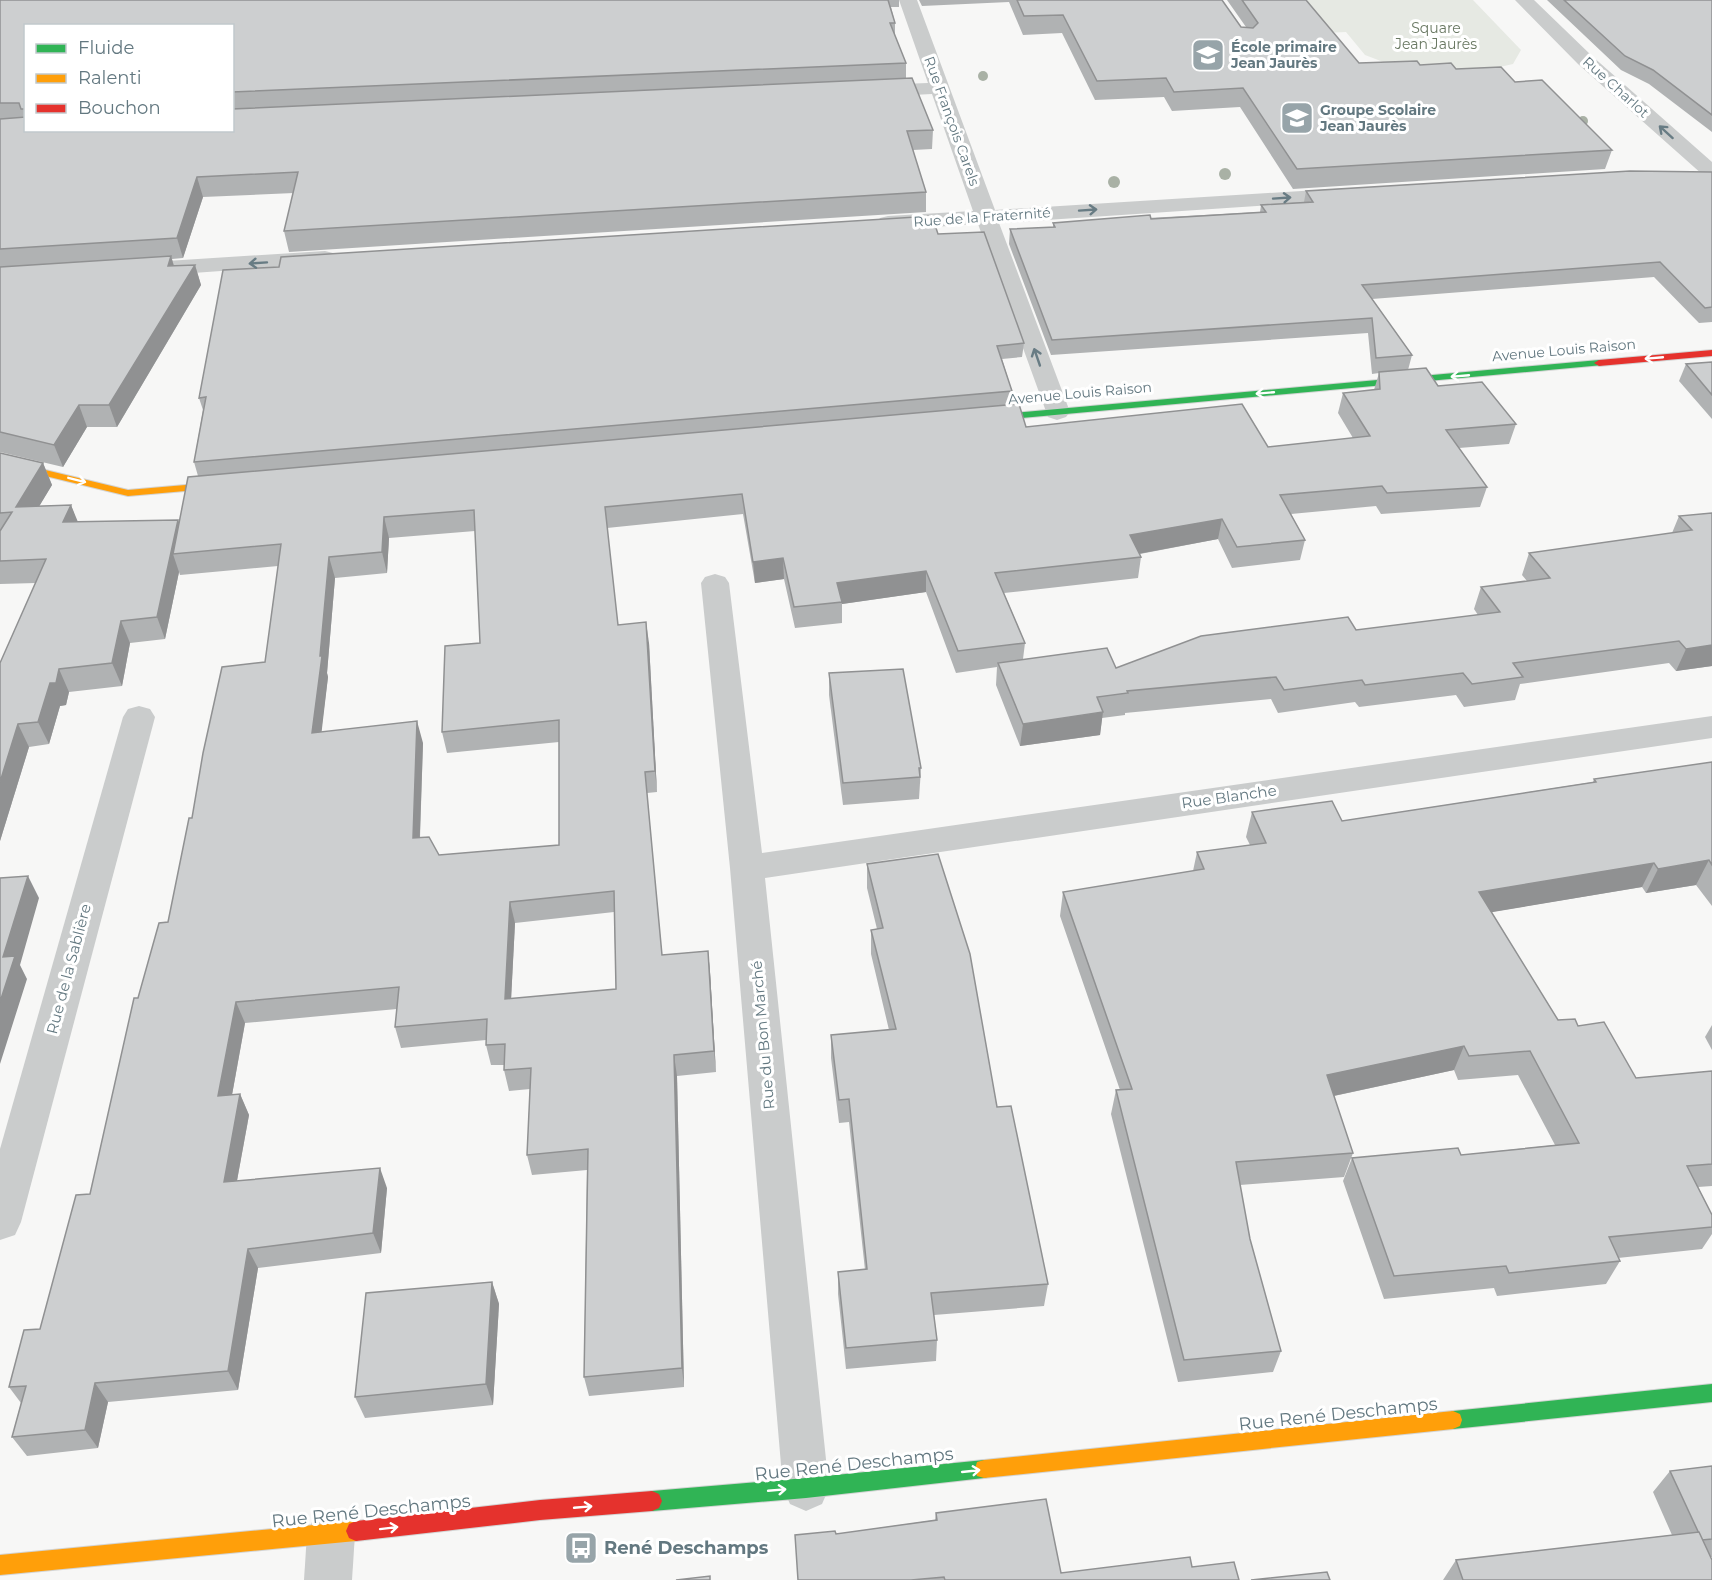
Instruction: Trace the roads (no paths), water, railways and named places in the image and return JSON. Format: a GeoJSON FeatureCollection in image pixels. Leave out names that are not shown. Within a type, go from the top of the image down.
{"type":"FeatureCollection","features":[{"type":"Feature","properties":{"kind":"street","name":"Rue François Carels"},"geometry":{"type":"LineString","coordinates":[[908,0],[1057,412]]}},
{"type":"Feature","properties":{"kind":"street","name":"Rue Charlot"},"geometry":{"type":"LineString","coordinates":[[1524,0],[1586,60],[1711,171]]}},
{"type":"Feature","properties":{"kind":"street"},"geometry":{"type":"LineString","coordinates":[[860,91],[939,88]]}},
{"type":"Feature","properties":{"kind":"street"},"geometry":{"type":"LineString","coordinates":[[1678,173],[1711,171]]}},
{"type":"Feature","properties":{"kind":"street","name":"Rue de la Fraternité"},"geometry":{"type":"LineString","coordinates":[[864,224],[1375,192]]}},
{"type":"Feature","properties":{"kind":"street"},"geometry":{"type":"LineString","coordinates":[[130,271],[343,257]]}},
{"type":"Feature","properties":{"kind":"street","name":"Avenue Louis Raison"},"geometry":{"type":"LineString","coordinates":[[962,420],[1712,353]]}},
{"type":"Feature","properties":{"kind":"street"},"geometry":{"type":"LineString","coordinates":[[0,462],[128,493],[247,482]]}},
{"type":"Feature","properties":{"kind":"street","name":"Rue du Bon Marché"},"geometry":{"type":"LineString","coordinates":[[715,583],[747,868],[806,1488]]}},
{"type":"Feature","properties":{"kind":"street","name":"Rue de la Sablière"},"geometry":{"type":"LineString","coordinates":[[0,1222],[139,717]]}},
{"type":"Feature","properties":{"kind":"street","name":"Rue Blanche"},"geometry":{"type":"LineString","coordinates":[[747,868],[1712,727]]}},
{"type":"Feature","properties":{"kind":"street","name":"Rue René Deschamps"},"geometry":{"type":"LineString","coordinates":[[0,1565],[331,1534],[540,1510],[806,1488],[1712,1393]]}},
{"type":"Feature","properties":{"kind":"street"},"geometry":{"type":"LineString","coordinates":[[328,1580],[331,1534]]}},
{"type":"Feature","properties":{"kind":"place","name":"École primaire Jean Jaurès"},"geometry":{"type":"Point","coordinates":[1208,55]}},
{"type":"Feature","properties":{"kind":"place","name":"Groupe Scolaire Jean Jaurès"},"geometry":{"type":"Point","coordinates":[1297,118]}},
{"type":"Feature","properties":{"kind":"place","name":"René Deschamps"},"geometry":{"type":"Point","coordinates":[581,1548]}},
{"type":"Feature","properties":{"kind":"park label","name":"Square Jean Jaurès"},"geometry":{"type":"Point","coordinates":[1436,36]}}]}
